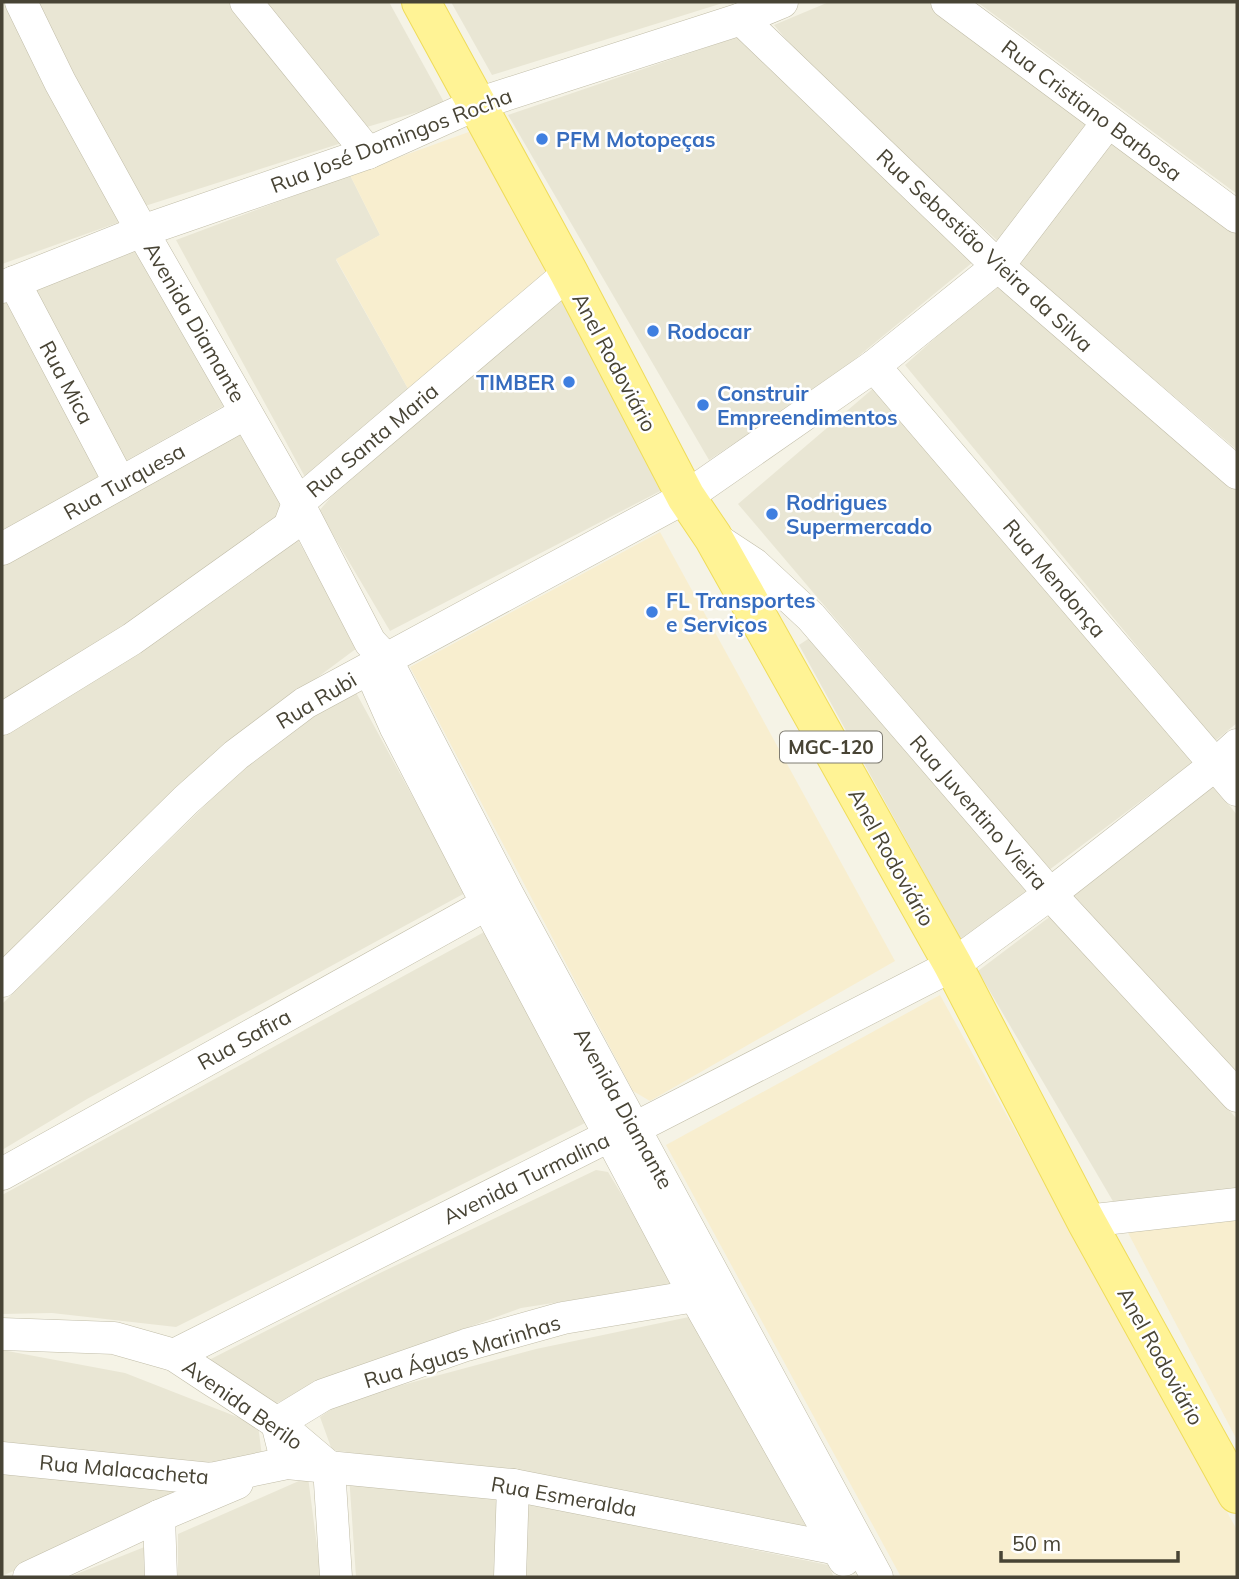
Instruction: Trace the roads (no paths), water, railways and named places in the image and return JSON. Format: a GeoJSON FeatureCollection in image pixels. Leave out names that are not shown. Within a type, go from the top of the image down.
{"type":"FeatureCollection","features":[{"type":"Feature","properties":{"kind":"main road","name":"Anel Rodoviário"},"geometry":{"type":"LineString","coordinates":[[421,2],[686,496],[713,537],[953,965],[1086,1221],[1237,1494]]}},
{"type":"Feature","properties":{"kind":"street","name":"Avenida Diamante"},"geometry":{"type":"LineString","coordinates":[[21,2],[60,82],[142,231],[298,503],[375,656],[396,728],[497,899],[708,1292],[864,1568]]}},
{"type":"Feature","properties":{"kind":"street"},"geometry":{"type":"LineString","coordinates":[[246,2],[368,153]]}},
{"type":"Feature","properties":{"kind":"street","name":"Rua José Domingos Rocha"},"geometry":{"type":"LineString","coordinates":[[8,284],[142,231],[368,153],[477,104],[740,19],[782,2]]}},
{"type":"Feature","properties":{"kind":"street","name":"Rua Cristiano Barbosa"},"geometry":{"type":"LineString","coordinates":[[947,2],[1237,217]]}},
{"type":"Feature","properties":{"kind":"street","name":"Rua Sebastião Vieira da Silva"},"geometry":{"type":"LineString","coordinates":[[740,19],[998,267],[1237,473]]}},
{"type":"Feature","properties":{"kind":"street","name":"Rua Rubi"},"geometry":{"type":"LineString","coordinates":[[2,981],[186,800],[236,755],[305,703],[375,656],[686,496],[874,366],[998,267],[1108,122]]}},
{"type":"Feature","properties":{"kind":"street","name":"Rua Santa Maria"},"geometry":{"type":"LineString","coordinates":[[2,719],[132,639],[289,527],[298,503],[569,274]]}},
{"type":"Feature","properties":{"kind":"street","name":"Rua Mica"},"geometry":{"type":"LineString","coordinates":[[8,284],[120,483]]}},
{"type":"Feature","properties":{"kind":"street","name":"Rua Mendonça"},"geometry":{"type":"LineString","coordinates":[[874,366],[1226,755],[1237,790]]}},
{"type":"Feature","properties":{"kind":"street","name":"Rua Turquesa"},"geometry":{"type":"LineString","coordinates":[[2,549],[246,413]]}},
{"type":"Feature","properties":{"kind":"street","name":"Rua Juventino Vieira"},"geometry":{"type":"LineString","coordinates":[[713,537],[754,564],[811,617],[1049,894],[1237,1097]]}},
{"type":"Feature","properties":{"kind":"street","name":"Avenida Turmalina"},"geometry":{"type":"LineString","coordinates":[[174,1354],[953,965],[1049,894],[1226,755]]}},
{"type":"Feature","properties":{"kind":"street","name":"Rua Safira"},"geometry":{"type":"LineString","coordinates":[[2,1174],[497,899]]}},
{"type":"Feature","properties":{"kind":"street"},"geometry":{"type":"LineString","coordinates":[[1086,1221],[1237,1204]]}},
{"type":"Feature","properties":{"kind":"street","name":"Rua Águas Marinhas"},"geometry":{"type":"LineString","coordinates":[[277,1423],[323,1395],[466,1345],[563,1318],[708,1292]]}},
{"type":"Feature","properties":{"kind":"street","name":"Avenida Berilo"},"geometry":{"type":"LineString","coordinates":[[2,1334],[114,1338],[174,1354],[277,1423],[329,1467]]}},
{"type":"Feature","properties":{"kind":"street"},"geometry":{"type":"LineString","coordinates":[[29,1577],[159,1516],[287,1463],[277,1423]]}},
{"type":"Feature","properties":{"kind":"street","name":"Rua Malacacheta"},"geometry":{"type":"LineString","coordinates":[[2,1458],[211,1479],[287,1463]]}},
{"type":"Feature","properties":{"kind":"street","name":"Rua Esmeralda"},"geometry":{"type":"LineString","coordinates":[[287,1463],[513,1485],[864,1568]]}},
{"type":"Feature","properties":{"kind":"street"},"geometry":{"type":"LineString","coordinates":[[329,1467],[336,1577]]}},
{"type":"Feature","properties":{"kind":"street"},"geometry":{"type":"LineString","coordinates":[[510,1577],[513,1485]]}},
{"type":"Feature","properties":{"kind":"street"},"geometry":{"type":"LineString","coordinates":[[159,1516],[161,1577]]}},
{"type":"Feature","properties":{"kind":"place","name":"PFM Motopeças"},"geometry":{"type":"Point","coordinates":[542,139]}},
{"type":"Feature","properties":{"kind":"place","name":"Rodocar"},"geometry":{"type":"Point","coordinates":[653,331]}},
{"type":"Feature","properties":{"kind":"place","name":"TIMBER"},"geometry":{"type":"Point","coordinates":[569,382]}},
{"type":"Feature","properties":{"kind":"place","name":"Construir Empreendimentos"},"geometry":{"type":"Point","coordinates":[703,405]}},
{"type":"Feature","properties":{"kind":"place","name":"Rodrigues Supermercado"},"geometry":{"type":"Point","coordinates":[772,514]}},
{"type":"Feature","properties":{"kind":"place","name":"FL Transportes e Serviços"},"geometry":{"type":"Point","coordinates":[652,612]}}]}
